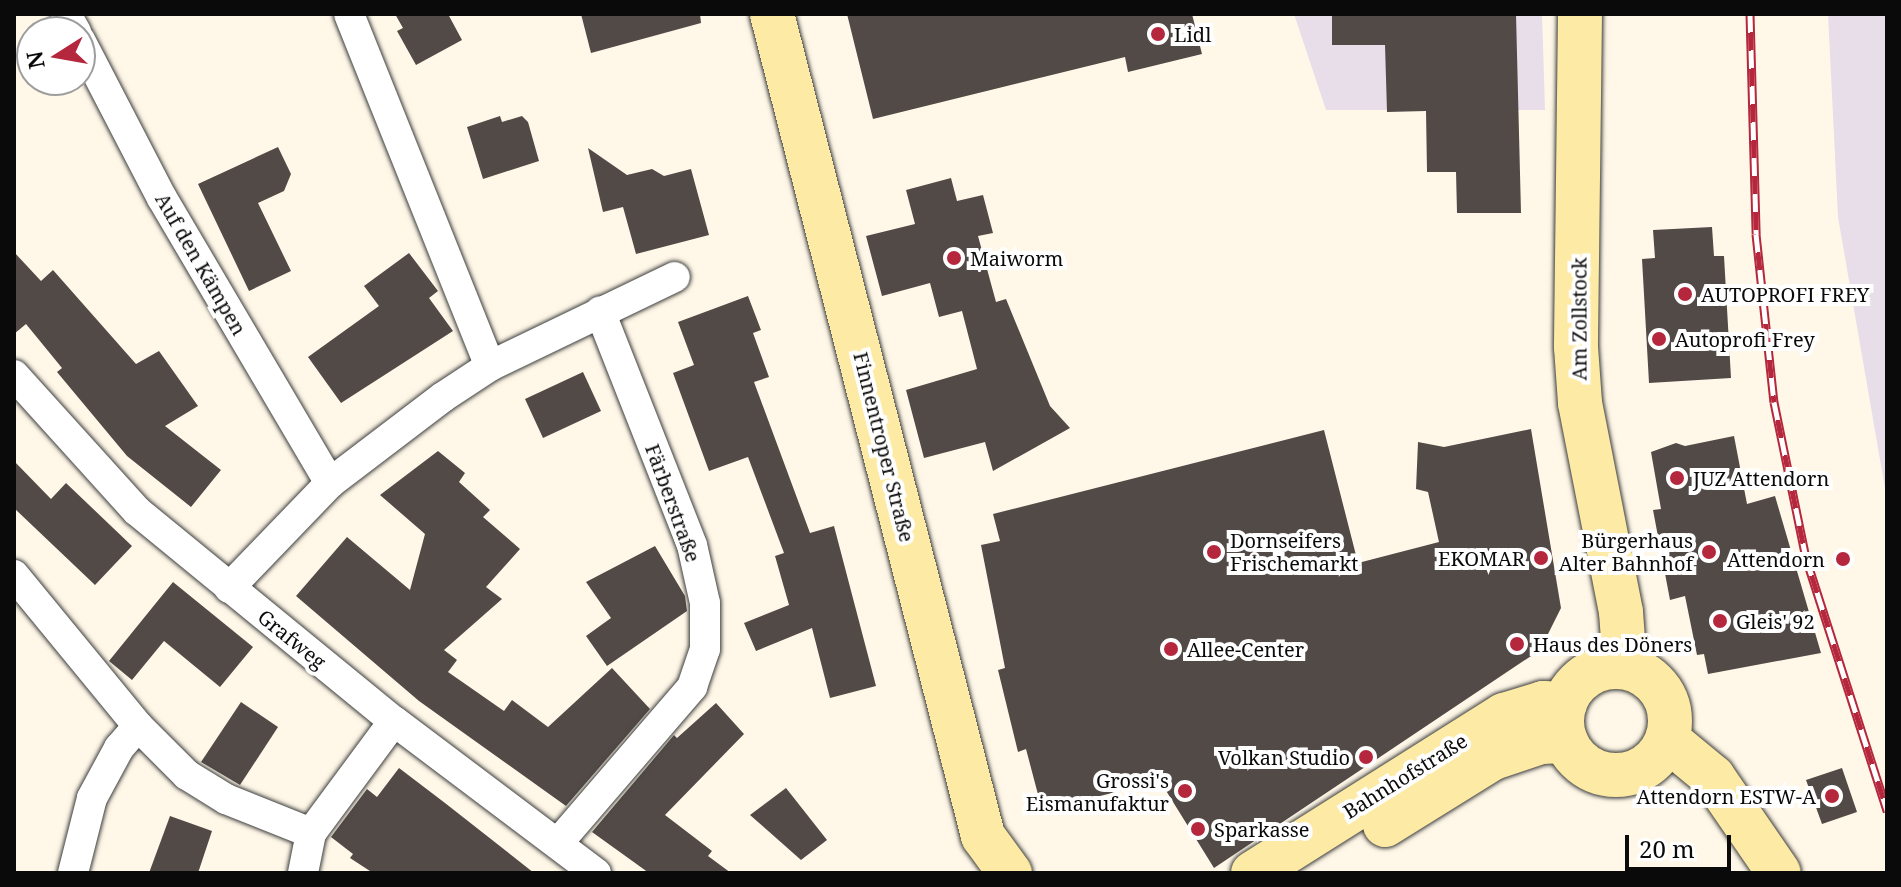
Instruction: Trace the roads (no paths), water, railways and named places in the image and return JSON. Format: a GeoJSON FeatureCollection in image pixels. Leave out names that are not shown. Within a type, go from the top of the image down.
{"type":"FeatureCollection","features":[{"type":"Feature","properties":{"kind":"street"},"geometry":{"type":"LineString","coordinates":[[349,14],[490,366]]}},
{"type":"Feature","properties":{"kind":"street","name":"Finnentroper Straße"},"geometry":{"type":"LineString","coordinates":[[772,14],[983,836],[1010,873]]}},
{"type":"Feature","properties":{"kind":"street","name":"Am Zollstock"},"geometry":{"type":"LineString","coordinates":[[1580,14],[1576,347],[1580,403],[1621,612],[1625,667]]}},
{"type":"Feature","properties":{"kind":"street","name":"Auf den Kämpen"},"geometry":{"type":"LineString","coordinates":[[96,71],[162,198],[330,483]]}},
{"type":"Feature","properties":{"kind":"street"},"geometry":{"type":"LineString","coordinates":[[229,588],[330,483],[490,366],[675,277]]}},
{"type":"Feature","properties":{"kind":"street","name":"Färberstraße"},"geometry":{"type":"LineString","coordinates":[[558,843],[692,687],[705,649],[705,603],[692,545],[600,311]]}},
{"type":"Feature","properties":{"kind":"street","name":"Grafweg"},"geometry":{"type":"LineString","coordinates":[[14,375],[137,511],[394,721],[596,873]]}},
{"type":"Feature","properties":{"kind":"street"},"geometry":{"type":"LineString","coordinates":[[14,575],[138,726],[187,775],[226,799],[311,833]]}},
{"type":"Feature","properties":{"kind":"street"},"geometry":{"type":"LineString","coordinates":[[1625,667],[1640,672],[1663,694],[1669,708],[1667,739],[1649,764],[1621,775],[1593,769],[1566,723],[1572,691],[1595,671],[1625,667]]}},
{"type":"Feature","properties":{"kind":"street","name":"Bahnhofstraße"},"geometry":{"type":"LineString","coordinates":[[1253,873],[1504,715],[1543,703],[1566,723],[1541,742],[1493,758],[1309,873]]}},
{"type":"Feature","properties":{"kind":"street"},"geometry":{"type":"LineString","coordinates":[[303,873],[311,833],[394,721]]}},
{"type":"Feature","properties":{"kind":"street"},"geometry":{"type":"LineString","coordinates":[[73,873],[92,798],[119,748],[138,726]]}},
{"type":"Feature","properties":{"kind":"street"},"geometry":{"type":"LineString","coordinates":[[1667,739],[1713,777],[1779,873]]}},
{"type":"Feature","properties":{"kind":"railway"},"geometry":{"type":"LineString","coordinates":[[1750,14],[1756,234],[1774,402],[1806,558],[1887,811]]}},
{"type":"Feature","properties":{"kind":"place","name":"Lidl"},"geometry":{"type":"Point","coordinates":[1158,34]}},
{"type":"Feature","properties":{"kind":"place","name":"Maiworm"},"geometry":{"type":"Point","coordinates":[954,258]}},
{"type":"Feature","properties":{"kind":"place","name":"AUTOPROFI FREY"},"geometry":{"type":"Point","coordinates":[1685,294]}},
{"type":"Feature","properties":{"kind":"place","name":"Autoprofi Frey"},"geometry":{"type":"Point","coordinates":[1659,339]}},
{"type":"Feature","properties":{"kind":"place","name":"JUZ Attendorn"},"geometry":{"type":"Point","coordinates":[1677,478]}},
{"type":"Feature","properties":{"kind":"place","name":"Dornseifers Frischemarkt"},"geometry":{"type":"Point","coordinates":[1214,552]}},
{"type":"Feature","properties":{"kind":"place","name":"Bürgerhaus Alter Bahnhof"},"geometry":{"type":"Point","coordinates":[1709,552]}},
{"type":"Feature","properties":{"kind":"place","name":"EKOMAR"},"geometry":{"type":"Point","coordinates":[1541,558]}},
{"type":"Feature","properties":{"kind":"place","name":"Attendorn"},"geometry":{"type":"Point","coordinates":[1843,559]}},
{"type":"Feature","properties":{"kind":"place","name":"Gleis' 92"},"geometry":{"type":"Point","coordinates":[1720,621]}},
{"type":"Feature","properties":{"kind":"place","name":"Haus des Döners"},"geometry":{"type":"Point","coordinates":[1517,644]}},
{"type":"Feature","properties":{"kind":"place","name":"Allee-Center"},"geometry":{"type":"Point","coordinates":[1171,649]}},
{"type":"Feature","properties":{"kind":"place","name":"Volkan Studio"},"geometry":{"type":"Point","coordinates":[1366,757]}},
{"type":"Feature","properties":{"kind":"place","name":"Grossi's Eismanufaktur"},"geometry":{"type":"Point","coordinates":[1185,791]}},
{"type":"Feature","properties":{"kind":"place","name":"Attendorn ESTW-A"},"geometry":{"type":"Point","coordinates":[1832,796]}},
{"type":"Feature","properties":{"kind":"place","name":"Sparkasse"},"geometry":{"type":"Point","coordinates":[1198,829]}}]}
